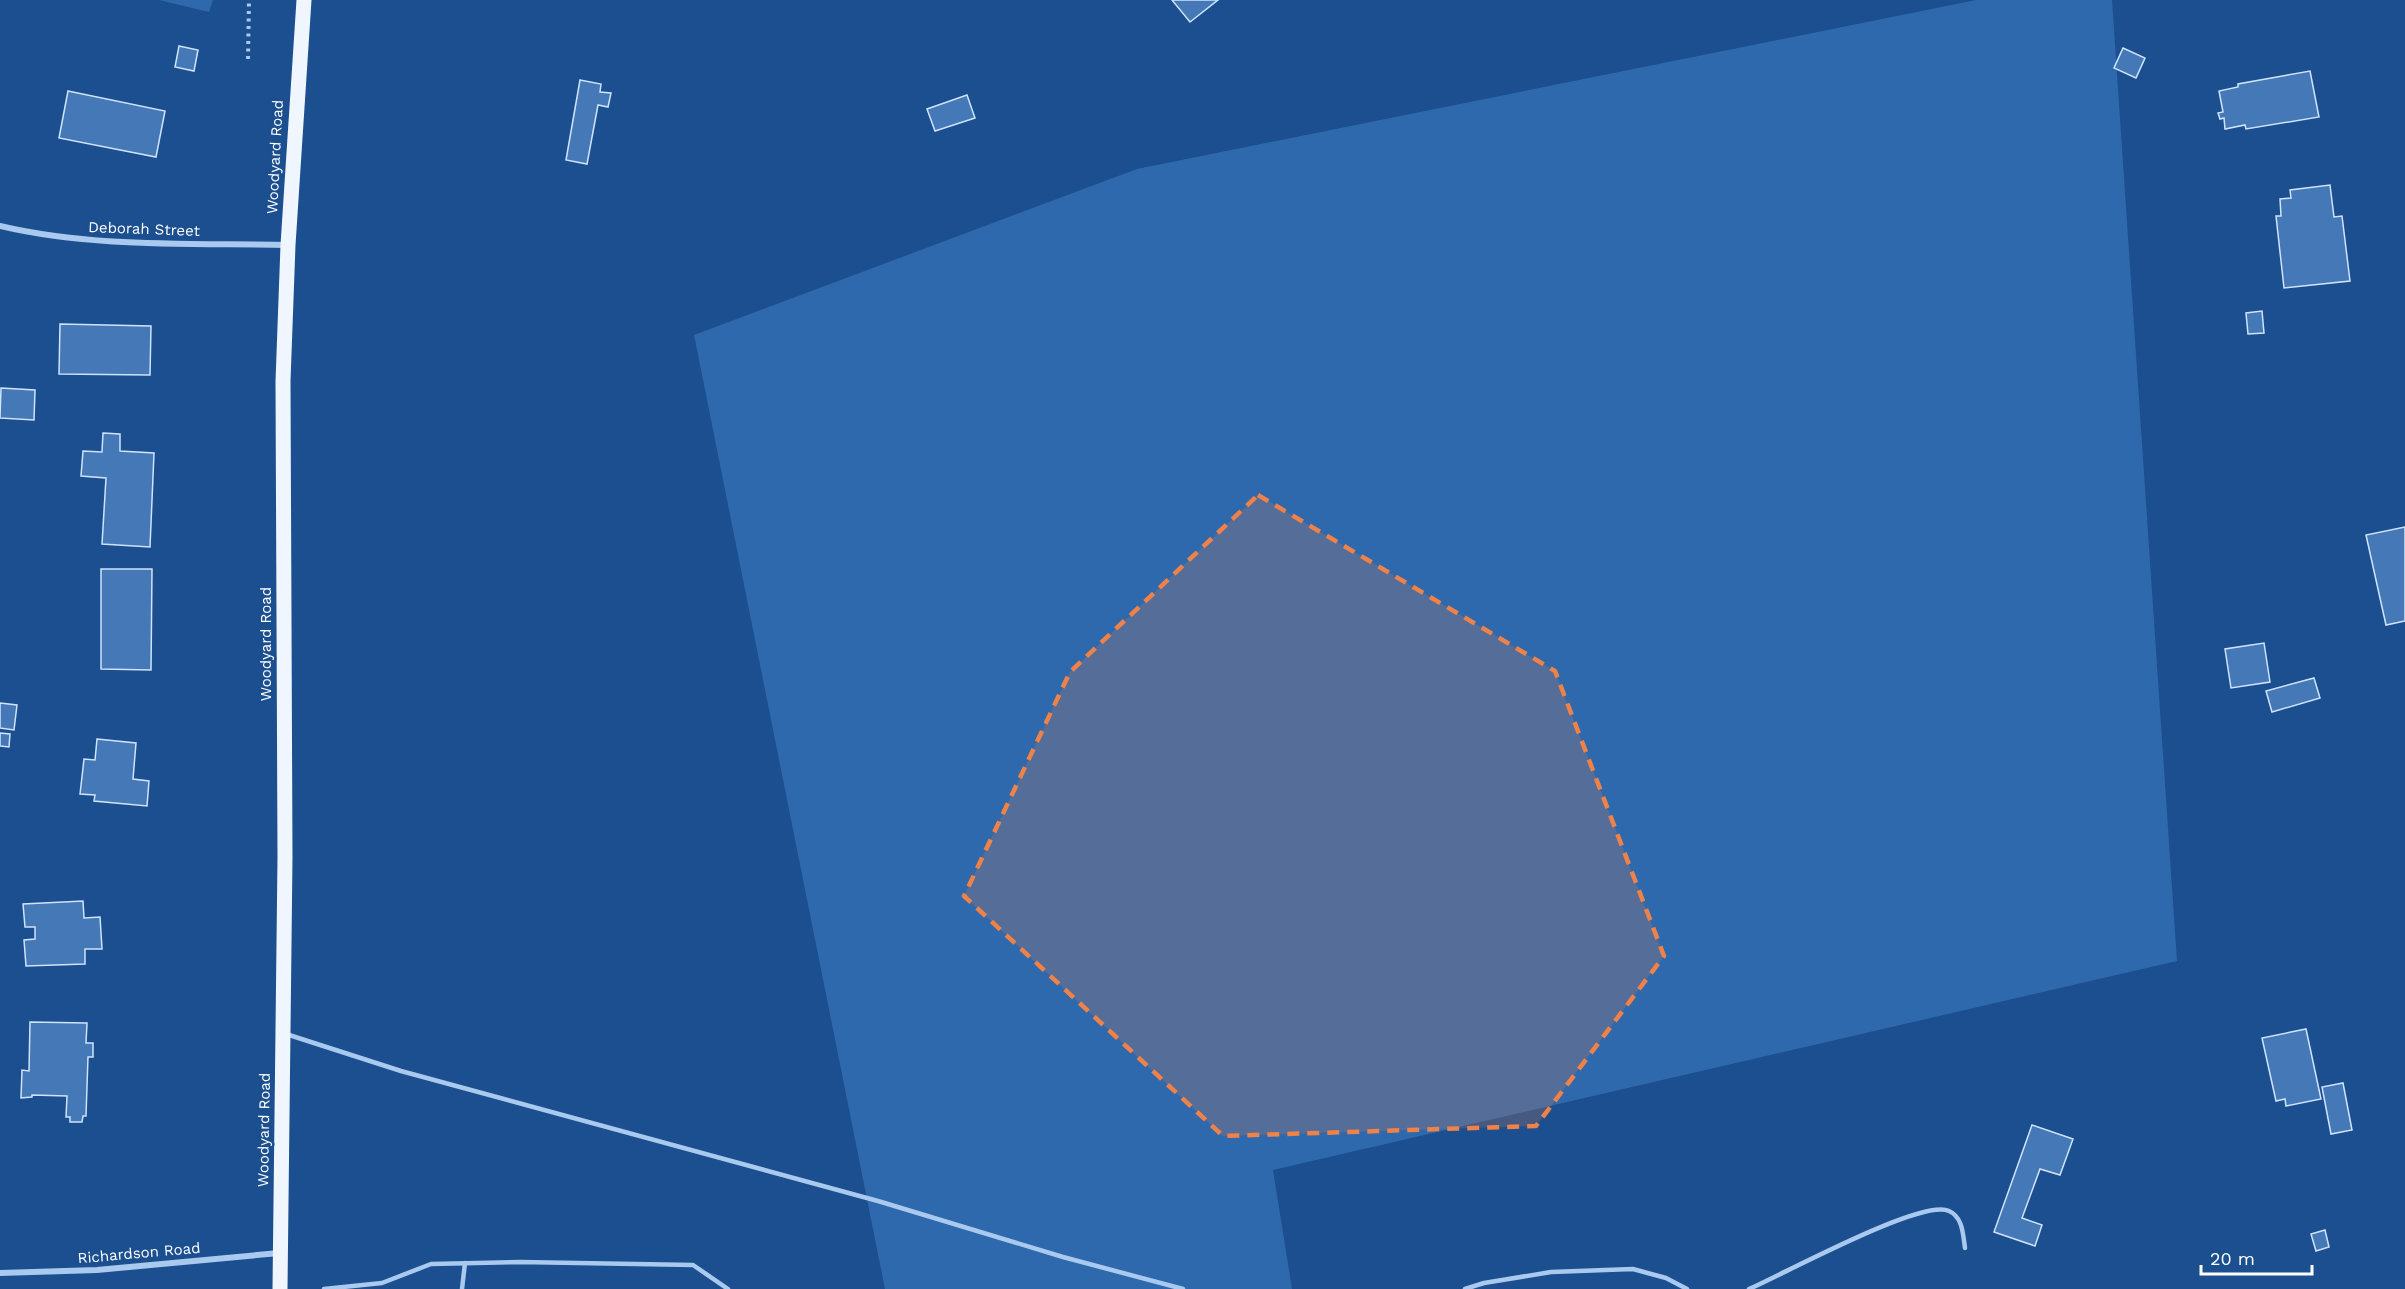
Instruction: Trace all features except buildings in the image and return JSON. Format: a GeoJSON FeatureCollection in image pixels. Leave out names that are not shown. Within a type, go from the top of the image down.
{"type":"FeatureCollection","features":[{"type":"Feature","properties":{"kind":"main road","name":"Woodyard Road"},"geometry":{"type":"LineString","coordinates":[[280,1289],[284,1033],[283,381],[288,244],[304,0]]}},
{"type":"Feature","properties":{"kind":"street","name":"Deborah Street"},"geometry":{"type":"LineString","coordinates":[[0,226],[61,237],[157,243],[288,244]]}},
{"type":"Feature","properties":{"kind":"street","name":"Richardson Road"},"geometry":{"type":"LineString","coordinates":[[0,1273],[97,1270],[279,1253]]}},
{"type":"Feature","properties":{"kind":"lane"},"geometry":{"type":"LineString","coordinates":[[284,1033],[401,1071],[878,1201],[1063,1257],[1184,1289]]}},
{"type":"Feature","properties":{"kind":"lane"},"geometry":{"type":"LineString","coordinates":[[1749,1289],[1830,1249],[1927,1210],[1947,1210],[1955,1215],[1961,1224],[1965,1248]]}},
{"type":"Feature","properties":{"kind":"lane"},"geometry":{"type":"LineString","coordinates":[[324,1289],[382,1283],[432,1264],[520,1262],[693,1265],[728,1289]]}},
{"type":"Feature","properties":{"kind":"lane"},"geometry":{"type":"LineString","coordinates":[[462,1289],[465,1263]]}},
{"type":"Feature","properties":{"kind":"lane"},"geometry":{"type":"LineString","coordinates":[[1465,1289],[1484,1283],[1551,1272],[1633,1269],[1666,1278],[1687,1289]]}},
{"type":"Feature","properties":{"kind":"path"},"geometry":{"type":"LineString","coordinates":[[248,59],[249,0]]}},
{"type":"Feature","properties":{"kind":"highlighted area"},"geometry":{"type":"Polygon","coordinates":[[[1258,495],[1555,671],[1664,956],[1536,1126],[1223,1136],[964,896],[1070,672],[1258,495]]]}},
{"type":"Feature","properties":{"kind":"shaded area"},"geometry":{"type":"Polygon","coordinates":[[[159,0],[213,0],[209,12],[159,0]]]}},
{"type":"Feature","properties":{"kind":"shaded area"},"geometry":{"type":"Polygon","coordinates":[[[1976,0],[2112,0],[2177,961],[1273,1170],[1292,1289],[885,1289],[694,335],[1137,169],[1976,0]]]}}]}
